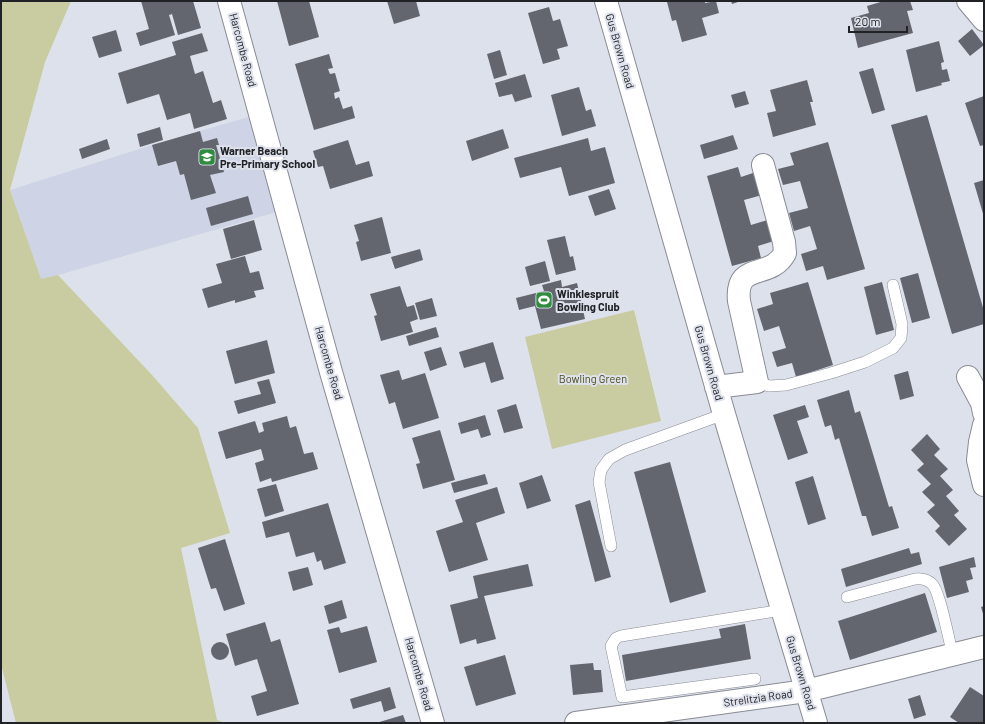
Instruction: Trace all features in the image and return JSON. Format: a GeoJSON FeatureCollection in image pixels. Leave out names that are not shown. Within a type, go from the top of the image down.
{"type":"FeatureCollection","features":[{"type":"Feature","properties":{"kind":"street","name":"Harcombe Road"},"geometry":{"type":"LineString","coordinates":[[229,1],[331,372],[433,723]]}},
{"type":"Feature","properties":{"kind":"street","name":"Gus Brown Road"},"geometry":{"type":"LineString","coordinates":[[606,1],[716,387],[816,723]]}},
{"type":"Feature","properties":{"kind":"street"},"geometry":{"type":"LineString","coordinates":[[968,1],[984,20]]}},
{"type":"Feature","properties":{"kind":"street"},"geometry":{"type":"LineString","coordinates":[[716,387],[757,382],[739,301],[738,290],[746,275],[778,263],[785,253],[784,242],[763,165]]}},
{"type":"Feature","properties":{"kind":"street"},"geometry":{"type":"LineString","coordinates":[[968,377],[982,403],[984,413]]}},
{"type":"Feature","properties":{"kind":"street"},"geometry":{"type":"LineString","coordinates":[[984,425],[978,460],[984,485]]}},
{"type":"Feature","properties":{"kind":"street","name":"Strelitzia Road"},"geometry":{"type":"LineString","coordinates":[[576,723],[624,707],[806,691],[984,647]]}},
{"type":"Feature","properties":{"kind":"lane"},"geometry":{"type":"LineString","coordinates":[[757,382],[769,386],[786,385],[865,362],[893,348],[901,338],[902,324],[893,285]]}},
{"type":"Feature","properties":{"kind":"lane"},"geometry":{"type":"LineString","coordinates":[[611,546],[599,482],[601,470],[609,459],[625,450],[724,414]]}},
{"type":"Feature","properties":{"kind":"lane"},"geometry":{"type":"LineString","coordinates":[[847,597],[915,579],[922,578],[929,581],[937,591],[953,655]]}},
{"type":"Feature","properties":{"kind":"lane"},"geometry":{"type":"LineString","coordinates":[[755,679],[624,707],[611,646],[616,638],[782,610]]}},
{"type":"Feature","properties":{"kind":"shaded area"},"geometry":{"type":"Polygon","coordinates":[[[252,116],[280,211],[41,280],[10,190],[152,145],[252,116]]]}},
{"type":"Feature","properties":{"kind":"green space"},"geometry":{"type":"Polygon","coordinates":[[[1,1],[71,1],[45,62],[10,190],[41,279],[58,275],[152,375],[198,428],[230,533],[181,548],[217,720],[225,723],[16,723],[1,664],[1,1]]]}},
{"type":"Feature","properties":{"kind":"green space","name":"Bowling Green"},"geometry":{"type":"Polygon","coordinates":[[[634,310],[661,421],[552,449],[525,337],[634,310]]]}},
{"type":"Feature","properties":{"kind":"building"},"geometry":{"type":"Polygon","coordinates":[[[141,1],[193,1],[201,28],[178,35],[172,14],[169,15],[175,35],[140,46],[136,33],[149,29],[141,1]]]}},
{"type":"Feature","properties":{"kind":"building"},"geometry":{"type":"Polygon","coordinates":[[[277,1],[309,1],[319,37],[289,46],[277,1]]]}},
{"type":"Feature","properties":{"kind":"building"},"geometry":{"type":"Polygon","coordinates":[[[387,1],[416,1],[420,16],[394,24],[387,1]]]}},
{"type":"Feature","properties":{"kind":"building"},"geometry":{"type":"Polygon","coordinates":[[[705,1],[705,3],[716,1],[719,13],[702,18],[707,35],[682,42],[676,20],[672,21],[667,2],[705,1]]]}},
{"type":"Feature","properties":{"kind":"building"},"geometry":{"type":"Polygon","coordinates":[[[731,1],[741,1],[732,4],[731,1]]]}},
{"type":"Feature","properties":{"kind":"building"},"geometry":{"type":"Polygon","coordinates":[[[884,1],[910,1],[913,10],[907,11],[913,33],[858,48],[851,18],[869,13],[867,6],[884,1]]]}},
{"type":"Feature","properties":{"kind":"building"},"geometry":{"type":"Polygon","coordinates":[[[549,7],[553,21],[560,19],[568,46],[557,49],[560,59],[543,64],[528,13],[549,7]]]}},
{"type":"Feature","properties":{"kind":"building"},"geometry":{"type":"Polygon","coordinates":[[[972,29],[984,45],[970,56],[958,41],[972,29]]]}},
{"type":"Feature","properties":{"kind":"building"},"geometry":{"type":"Polygon","coordinates":[[[116,30],[122,51],[99,58],[92,37],[116,30]]]}},
{"type":"Feature","properties":{"kind":"building"},"geometry":{"type":"Polygon","coordinates":[[[202,33],[208,51],[190,56],[195,74],[203,71],[213,103],[221,100],[227,119],[194,129],[190,113],[167,120],[159,94],[127,104],[118,73],[176,55],[172,42],[202,33]]]}},
{"type":"Feature","properties":{"kind":"building"},"geometry":{"type":"Polygon","coordinates":[[[939,41],[944,62],[941,63],[942,70],[947,69],[950,81],[941,83],[942,85],[916,92],[906,50],[939,41]]]}},
{"type":"Feature","properties":{"kind":"building"},"geometry":{"type":"Polygon","coordinates":[[[500,50],[507,75],[494,79],[487,54],[500,50]]]}},
{"type":"Feature","properties":{"kind":"building"},"geometry":{"type":"Polygon","coordinates":[[[329,54],[333,68],[328,69],[330,74],[335,73],[340,91],[334,93],[335,99],[339,97],[343,109],[352,106],[355,118],[314,130],[295,64],[329,54]]]}},
{"type":"Feature","properties":{"kind":"building"},"geometry":{"type":"Polygon","coordinates":[[[873,68],[885,110],[872,114],[859,72],[873,68]]]}},
{"type":"Feature","properties":{"kind":"building"},"geometry":{"type":"Polygon","coordinates":[[[525,74],[532,97],[515,102],[512,94],[499,97],[495,83],[525,74]]]}},
{"type":"Feature","properties":{"kind":"building"},"geometry":{"type":"Polygon","coordinates":[[[807,80],[813,102],[810,102],[816,125],[773,137],[767,113],[776,111],[770,90],[807,80]]]}},
{"type":"Feature","properties":{"kind":"building"},"geometry":{"type":"Polygon","coordinates":[[[579,87],[586,111],[591,109],[596,126],[562,136],[551,95],[579,87]]]}},
{"type":"Feature","properties":{"kind":"building"},"geometry":{"type":"Polygon","coordinates":[[[745,91],[749,104],[735,108],[731,95],[745,91]]]}},
{"type":"Feature","properties":{"kind":"building"},"geometry":{"type":"Polygon","coordinates":[[[984,96],[984,145],[980,146],[965,103],[984,96]]]}},
{"type":"Feature","properties":{"kind":"building"},"geometry":{"type":"Polygon","coordinates":[[[927,115],[984,311],[984,324],[952,334],[891,125],[927,115]]]}},
{"type":"Feature","properties":{"kind":"building"},"geometry":{"type":"Polygon","coordinates":[[[160,127],[163,140],[140,147],[137,134],[160,127]]]}},
{"type":"Feature","properties":{"kind":"building"},"geometry":{"type":"Polygon","coordinates":[[[503,129],[509,148],[472,161],[466,141],[503,129]]]}},
{"type":"Feature","properties":{"kind":"building"},"geometry":{"type":"Polygon","coordinates":[[[200,131],[203,142],[217,138],[219,145],[216,145],[224,172],[210,175],[216,193],[191,200],[184,174],[180,175],[176,161],[158,166],[152,145],[200,131]]]}},
{"type":"Feature","properties":{"kind":"building"},"geometry":{"type":"Polygon","coordinates":[[[733,135],[738,149],[704,159],[700,145],[733,135]]]}},
{"type":"Feature","properties":{"kind":"building"},"geometry":{"type":"Polygon","coordinates":[[[588,138],[591,151],[605,147],[615,183],[569,196],[561,167],[520,178],[514,158],[588,138]]]}},
{"type":"Feature","properties":{"kind":"building"},"geometry":{"type":"Polygon","coordinates":[[[107,139],[110,149],[82,159],[79,149],[107,139]]]}},
{"type":"Feature","properties":{"kind":"building"},"geometry":{"type":"Polygon","coordinates":[[[348,140],[356,165],[369,161],[373,176],[330,189],[323,166],[318,167],[313,151],[348,140]]]}},
{"type":"Feature","properties":{"kind":"building"},"geometry":{"type":"Polygon","coordinates":[[[828,142],[865,269],[827,280],[823,266],[806,271],[801,254],[817,249],[810,226],[794,231],[789,213],[808,208],[800,181],[783,185],[778,169],[794,165],[790,153],[828,142]]]}},
{"type":"Feature","properties":{"kind":"building"},"geometry":{"type":"Polygon","coordinates":[[[738,167],[741,177],[756,172],[762,195],[744,200],[751,225],[771,219],[777,240],[758,246],[761,258],[732,266],[707,176],[738,167]]]}},
{"type":"Feature","properties":{"kind":"building"},"geometry":{"type":"Polygon","coordinates":[[[984,180],[984,217],[974,183],[984,180]]]}},
{"type":"Feature","properties":{"kind":"building"},"geometry":{"type":"Polygon","coordinates":[[[609,189],[616,209],[595,216],[588,196],[609,189]]]}},
{"type":"Feature","properties":{"kind":"building"},"geometry":{"type":"Polygon","coordinates":[[[248,196],[253,214],[211,226],[206,208],[248,196]]]}},
{"type":"Feature","properties":{"kind":"building"},"geometry":{"type":"Polygon","coordinates":[[[382,217],[391,253],[361,261],[356,242],[359,241],[354,225],[382,217]]]}},
{"type":"Feature","properties":{"kind":"building"},"geometry":{"type":"Polygon","coordinates":[[[254,220],[262,250],[231,259],[223,229],[254,220]]]}},
{"type":"Feature","properties":{"kind":"building"},"geometry":{"type":"Polygon","coordinates":[[[565,236],[570,257],[573,256],[576,270],[556,275],[547,240],[565,236]]]}},
{"type":"Feature","properties":{"kind":"building"},"geometry":{"type":"Polygon","coordinates":[[[420,249],[423,260],[395,269],[391,257],[420,249]]]}},
{"type":"Feature","properties":{"kind":"building"},"geometry":{"type":"Polygon","coordinates":[[[245,256],[250,273],[259,271],[264,289],[254,291],[256,297],[235,303],[235,300],[208,308],[202,289],[222,283],[216,264],[245,256]]]}},
{"type":"Feature","properties":{"kind":"building"},"geometry":{"type":"Polygon","coordinates":[[[545,261],[550,281],[530,286],[525,267],[545,261]]]}},
{"type":"Feature","properties":{"kind":"building"},"geometry":{"type":"Polygon","coordinates":[[[918,273],[930,318],[912,323],[900,278],[918,273]]]}},
{"type":"Feature","properties":{"kind":"building"},"geometry":{"type":"Polygon","coordinates":[[[561,280],[562,287],[577,283],[585,319],[541,329],[535,306],[519,310],[516,298],[544,291],[542,285],[561,280]]]}},
{"type":"Feature","properties":{"kind":"building"},"geometry":{"type":"Polygon","coordinates":[[[808,282],[833,365],[796,377],[792,363],[777,367],[772,352],[786,348],[779,326],[764,331],[757,309],[773,304],[770,293],[808,282]]]}},
{"type":"Feature","properties":{"kind":"building"},"geometry":{"type":"Polygon","coordinates":[[[882,282],[894,330],[876,335],[864,287],[882,282]]]}},
{"type":"Feature","properties":{"kind":"building"},"geometry":{"type":"Polygon","coordinates":[[[400,286],[407,307],[414,305],[418,319],[410,322],[413,332],[381,341],[374,316],[377,315],[370,294],[400,286]]]}},
{"type":"Feature","properties":{"kind":"building"},"geometry":{"type":"Polygon","coordinates":[[[432,298],[437,316],[420,320],[415,303],[432,298]]]}},
{"type":"Feature","properties":{"kind":"building"},"geometry":{"type":"Polygon","coordinates":[[[436,327],[439,337],[409,346],[406,336],[436,327]]]}},
{"type":"Feature","properties":{"kind":"building"},"geometry":{"type":"Polygon","coordinates":[[[267,340],[275,373],[235,384],[226,351],[267,340]]]}},
{"type":"Feature","properties":{"kind":"building"},"geometry":{"type":"Polygon","coordinates":[[[493,342],[504,379],[491,383],[485,362],[464,368],[459,352],[493,342]]]}},
{"type":"Feature","properties":{"kind":"building"},"geometry":{"type":"Polygon","coordinates":[[[441,347],[447,365],[430,371],[424,352],[441,347]]]}},
{"type":"Feature","properties":{"kind":"building"},"geometry":{"type":"Polygon","coordinates":[[[399,370],[402,380],[425,373],[439,418],[403,429],[395,402],[389,404],[380,375],[399,370]]]}},
{"type":"Feature","properties":{"kind":"building"},"geometry":{"type":"Polygon","coordinates":[[[908,371],[914,396],[900,400],[894,375],[908,371]]]}},
{"type":"Feature","properties":{"kind":"building"},"geometry":{"type":"Polygon","coordinates":[[[269,379],[276,403],[238,414],[234,401],[261,394],[257,382],[269,379]]]}},
{"type":"Feature","properties":{"kind":"building"},"geometry":{"type":"Polygon","coordinates":[[[849,390],[855,413],[860,411],[889,507],[892,506],[899,528],[872,536],[866,516],[862,516],[839,438],[835,440],[831,425],[825,427],[817,400],[849,390]]]}},
{"type":"Feature","properties":{"kind":"building"},"geometry":{"type":"Polygon","coordinates":[[[516,404],[523,428],[504,433],[497,410],[516,404]]]}},
{"type":"Feature","properties":{"kind":"building"},"geometry":{"type":"Polygon","coordinates":[[[805,405],[809,417],[797,421],[808,453],[788,460],[773,415],[805,405]]]}},
{"type":"Feature","properties":{"kind":"building"},"geometry":{"type":"Polygon","coordinates":[[[485,415],[491,435],[481,438],[478,429],[461,434],[458,423],[485,415]]]}},
{"type":"Feature","properties":{"kind":"building"},"geometry":{"type":"Polygon","coordinates":[[[287,416],[290,428],[296,426],[304,454],[313,452],[318,469],[272,482],[271,478],[260,482],[255,463],[264,460],[261,449],[226,459],[218,432],[255,421],[259,433],[264,431],[262,423],[287,416]]]}},
{"type":"Feature","properties":{"kind":"building"},"geometry":{"type":"Polygon","coordinates":[[[440,430],[455,480],[423,489],[416,464],[420,463],[412,438],[440,430]]]}},
{"type":"Feature","properties":{"kind":"building"},"geometry":{"type":"Polygon","coordinates":[[[927,434],[940,449],[934,455],[948,469],[940,476],[953,490],[946,496],[959,511],[954,515],[967,529],[949,546],[935,531],[940,526],[927,512],[935,505],[922,492],[931,484],[917,470],[924,464],[911,450],[927,434]]]}},
{"type":"Feature","properties":{"kind":"building"},"geometry":{"type":"Polygon","coordinates":[[[670,462],[706,592],[670,603],[634,472],[670,462]]]}},
{"type":"Feature","properties":{"kind":"building"},"geometry":{"type":"Polygon","coordinates":[[[485,474],[488,484],[454,493],[451,483],[485,474]]]}},
{"type":"Feature","properties":{"kind":"building"},"geometry":{"type":"Polygon","coordinates":[[[542,475],[551,501],[527,509],[519,483],[542,475]]]}},
{"type":"Feature","properties":{"kind":"building"},"geometry":{"type":"Polygon","coordinates":[[[813,476],[826,519],[808,525],[795,482],[813,476]]]}},
{"type":"Feature","properties":{"kind":"building"},"geometry":{"type":"Polygon","coordinates":[[[276,484],[284,511],[265,517],[257,489],[276,484]]]}},
{"type":"Feature","properties":{"kind":"building"},"geometry":{"type":"Polygon","coordinates":[[[497,487],[505,513],[476,523],[488,560],[449,572],[436,531],[463,522],[455,500],[497,487]]]}},
{"type":"Feature","properties":{"kind":"building"},"geometry":{"type":"Polygon","coordinates":[[[590,500],[611,577],[595,582],[575,505],[590,500]]]}},
{"type":"Feature","properties":{"kind":"building"},"geometry":{"type":"Polygon","coordinates":[[[328,503],[346,563],[324,570],[321,560],[317,562],[314,552],[296,557],[289,532],[266,538],[262,522],[328,503]]]}},
{"type":"Feature","properties":{"kind":"building"},"geometry":{"type":"Polygon","coordinates":[[[225,539],[245,604],[224,611],[216,588],[211,589],[198,548],[225,539]]]}},
{"type":"Feature","properties":{"kind":"building"},"geometry":{"type":"Polygon","coordinates":[[[909,548],[911,554],[919,552],[922,564],[846,587],[841,569],[909,548]]]}},
{"type":"Feature","properties":{"kind":"building"},"geometry":{"type":"Polygon","coordinates":[[[974,557],[976,567],[970,568],[973,579],[966,581],[969,592],[947,598],[939,567],[974,557]]]}},
{"type":"Feature","properties":{"kind":"building"},"geometry":{"type":"Polygon","coordinates":[[[528,564],[533,586],[484,596],[496,639],[477,644],[476,639],[460,644],[450,605],[478,598],[473,576],[528,564]]]}},
{"type":"Feature","properties":{"kind":"building"},"geometry":{"type":"Polygon","coordinates":[[[308,567],[313,585],[293,591],[288,572],[308,567]]]}},
{"type":"Feature","properties":{"kind":"building"},"geometry":{"type":"Polygon","coordinates":[[[925,593],[937,632],[850,660],[838,621],[925,593]]]}},
{"type":"Feature","properties":{"kind":"building"},"geometry":{"type":"Polygon","coordinates":[[[342,600],[347,618],[329,624],[324,606],[342,600]]]}},
{"type":"Feature","properties":{"kind":"building"},"geometry":{"type":"Polygon","coordinates":[[[984,606],[984,617],[981,607],[984,606]]]}},
{"type":"Feature","properties":{"kind":"building"},"geometry":{"type":"Polygon","coordinates":[[[265,622],[271,642],[280,639],[299,704],[257,716],[251,696],[267,691],[257,659],[235,666],[226,634],[265,622]]]}},
{"type":"Feature","properties":{"kind":"building"},"geometry":{"type":"Polygon","coordinates":[[[745,624],[751,659],[626,681],[622,655],[721,638],[719,629],[745,624]]]}},
{"type":"Feature","properties":{"kind":"building"},"geometry":{"type":"Polygon","coordinates":[[[367,626],[377,662],[339,673],[327,630],[339,627],[341,633],[367,626]]]}},
{"type":"Feature","properties":{"kind":"building"},"geometry":{"type":"Polygon","coordinates":[[[220,642],[226,645],[229,651],[226,657],[220,660],[214,657],[211,651],[214,645],[220,642]]]}},
{"type":"Feature","properties":{"kind":"building"},"geometry":{"type":"Polygon","coordinates":[[[505,655],[516,694],[476,706],[464,667],[505,655]]]}},
{"type":"Feature","properties":{"kind":"building"},"geometry":{"type":"Polygon","coordinates":[[[593,663],[594,670],[601,670],[603,692],[573,695],[570,665],[593,663]]]}},
{"type":"Feature","properties":{"kind":"building"},"geometry":{"type":"Polygon","coordinates":[[[390,687],[396,708],[384,712],[381,701],[353,709],[350,699],[390,687]]]}},
{"type":"Feature","properties":{"kind":"building"},"geometry":{"type":"Polygon","coordinates":[[[970,687],[984,696],[984,723],[959,723],[950,717],[970,687]]]}},
{"type":"Feature","properties":{"kind":"building"},"geometry":{"type":"Polygon","coordinates":[[[920,695],[926,715],[914,719],[908,699],[920,695]]]}},
{"type":"Feature","properties":{"kind":"building"},"geometry":{"type":"Polygon","coordinates":[[[403,715],[406,723],[376,723],[403,715]]]}},
{"type":"Feature","properties":{"kind":"place","name":"Warner Beach Pre-Primary School"},"geometry":{"type":"Point","coordinates":[207,157]}},
{"type":"Feature","properties":{"kind":"place","name":"Winklespruit Bowling Club"},"geometry":{"type":"Point","coordinates":[544,300]}}]}
